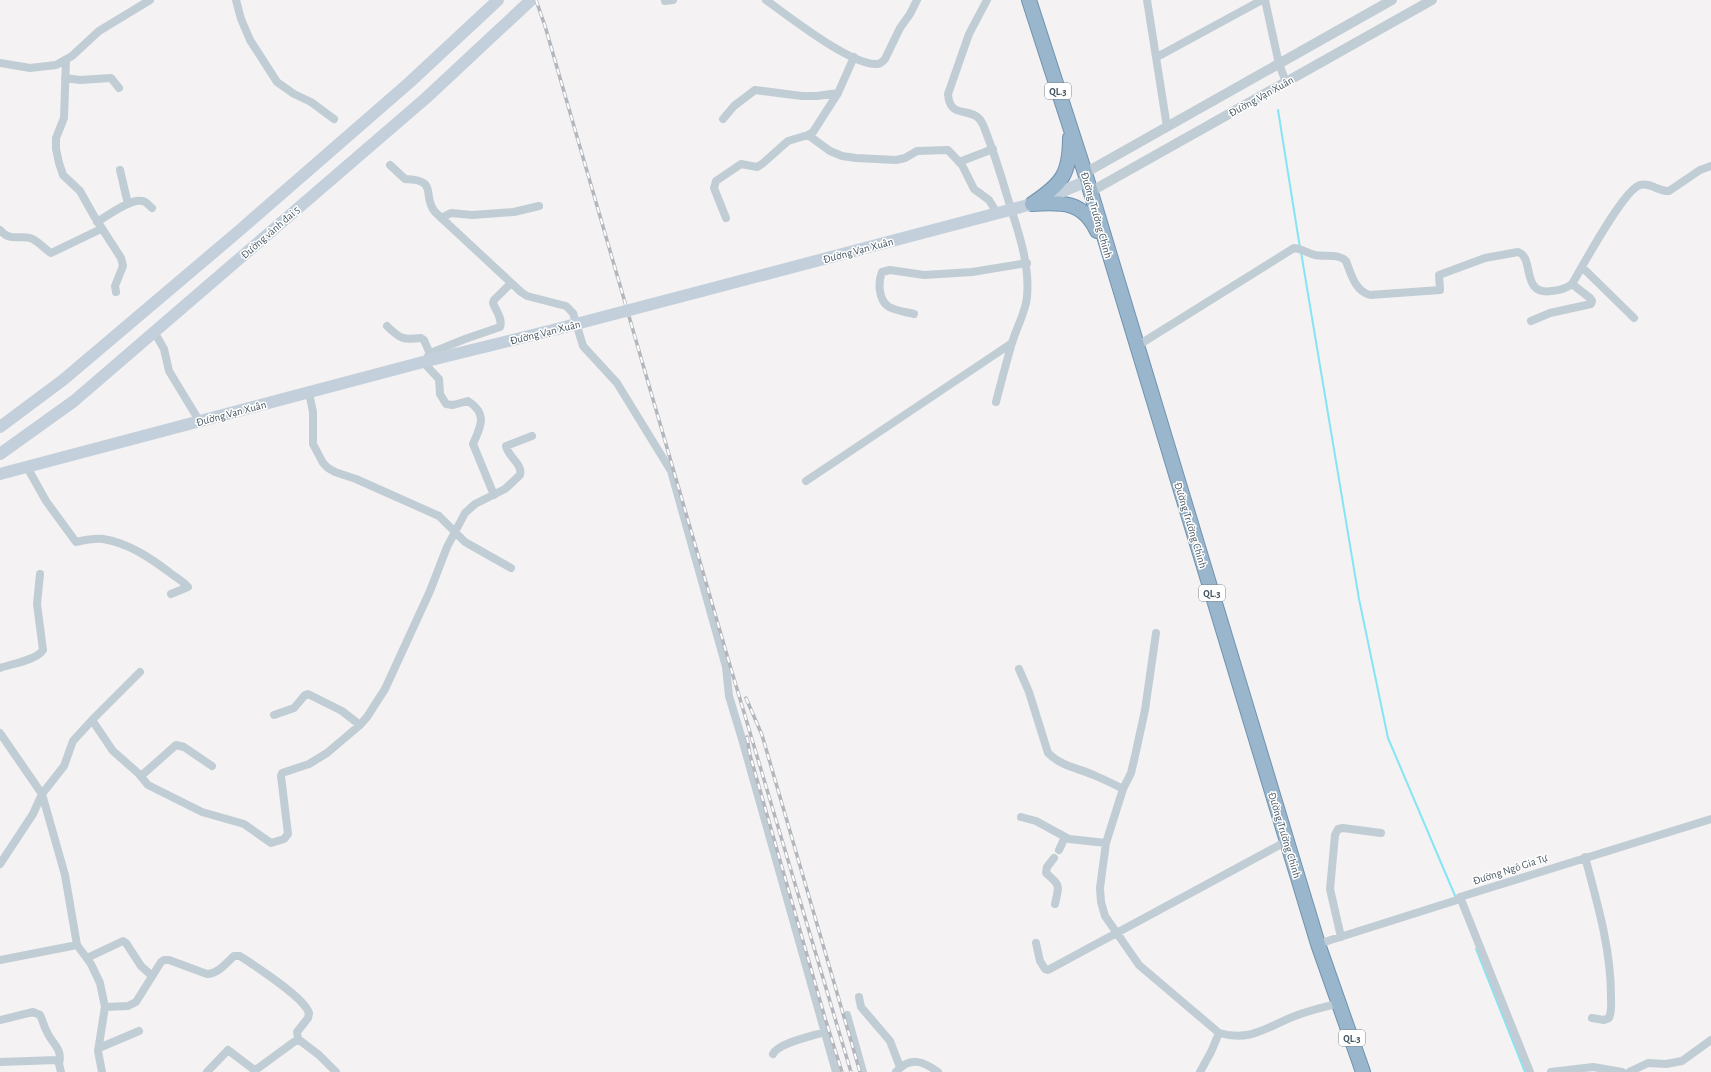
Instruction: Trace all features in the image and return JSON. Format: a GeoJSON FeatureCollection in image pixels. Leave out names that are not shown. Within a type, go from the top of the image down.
{"type":"FeatureCollection","features":[{"type":"Feature","properties":{"kind":"highway","name":"Đường Trường Chinh"},"geometry":{"type":"LineString","coordinates":[[1029,0],[1088,182],[1108,255],[1137,346],[1318,944],[1363,1072]]}},
{"type":"Feature","properties":{"kind":"highway"},"geometry":{"type":"LineString","coordinates":[[1032,204],[1050,192],[1063,176],[1069,160],[1069,126]]}},
{"type":"Feature","properties":{"kind":"highway"},"geometry":{"type":"LineString","coordinates":[[1032,204],[1069,204],[1082,210],[1094,225],[1108,255]]}},
{"type":"Feature","properties":{"kind":"main road","name":"Đường vành đai 5"},"geometry":{"type":"LineString","coordinates":[[0,427],[63,380],[410,82],[498,0]]}},
{"type":"Feature","properties":{"kind":"main road","name":"Đường vành đai 5"},"geometry":{"type":"LineString","coordinates":[[0,454],[74,401],[426,98],[531,0]]}},
{"type":"Feature","properties":{"kind":"main road","name":"Đường Vạn Xuân"},"geometry":{"type":"LineString","coordinates":[[0,474],[309,393],[427,358],[557,329],[1012,210],[1032,204],[1088,182]]}},
{"type":"Feature","properties":{"kind":"street"},"geometry":{"type":"LineString","coordinates":[[0,63],[30,68],[56,65],[81,49],[99,31],[150,0]]}},
{"type":"Feature","properties":{"kind":"street"},"geometry":{"type":"LineString","coordinates":[[236,0],[241,19],[250,40],[276,82],[294,94],[310,102],[334,119]]}},
{"type":"Feature","properties":{"kind":"street"},"geometry":{"type":"LineString","coordinates":[[766,0],[834,47],[854,58],[876,64],[881,63],[885,59],[900,28],[910,14],[917,0]]}},
{"type":"Feature","properties":{"kind":"street"},"geometry":{"type":"LineString","coordinates":[[987,0],[969,34],[948,94],[948,103],[956,110],[974,114],[979,117],[993,149],[1027,262],[1027,298],[1012,343],[996,402]]}},
{"type":"Feature","properties":{"kind":"street"},"geometry":{"type":"LineString","coordinates":[[1147,0],[1167,127]]}},
{"type":"Feature","properties":{"kind":"street"},"geometry":{"type":"LineString","coordinates":[[1157,57],[1263,0],[1279,64],[1286,82]]}},
{"type":"Feature","properties":{"kind":"street","name":"Đường Vạn Xuân"},"geometry":{"type":"LineString","coordinates":[[1088,182],[1167,127],[1392,0]]}},
{"type":"Feature","properties":{"kind":"street","name":"Đường Vạn Xuân"},"geometry":{"type":"LineString","coordinates":[[1088,182],[1286,82],[1432,0]]}},
{"type":"Feature","properties":{"kind":"street"},"geometry":{"type":"LineString","coordinates":[[726,218],[714,188],[716,181],[741,164],[757,167],[788,141],[813,132],[838,93],[854,58]]}},
{"type":"Feature","properties":{"kind":"street"},"geometry":{"type":"LineString","coordinates":[[66,60],[64,118],[56,138],[56,149],[59,163],[63,175],[80,191],[99,225],[123,262],[123,266],[115,286],[116,292]]}},
{"type":"Feature","properties":{"kind":"street"},"geometry":{"type":"LineString","coordinates":[[65,78],[80,80],[111,78],[118,88]]}},
{"type":"Feature","properties":{"kind":"street"},"geometry":{"type":"LineString","coordinates":[[723,119],[734,106],[756,90],[802,96],[817,96],[838,93]]}},
{"type":"Feature","properties":{"kind":"street"},"geometry":{"type":"LineString","coordinates":[[808,135],[830,151],[842,156],[896,160],[905,158],[917,151],[940,149],[948,150],[960,162],[974,189],[989,200],[997,213]]}},
{"type":"Feature","properties":{"kind":"street"},"geometry":{"type":"LineString","coordinates":[[960,162],[993,149]]}},
{"type":"Feature","properties":{"kind":"street"},"geometry":{"type":"LineString","coordinates":[[390,165],[405,179],[415,179],[424,183],[429,192],[432,209],[511,284],[528,296],[570,308],[573,313],[583,346],[617,383],[671,471],[726,667],[728,696],[742,739],[836,1072]]}},
{"type":"Feature","properties":{"kind":"street"},"geometry":{"type":"LineString","coordinates":[[1137,346],[1290,250],[1300,249],[1315,255],[1342,257],[1346,261],[1358,289],[1363,293],[1370,295],[1440,290],[1438,275],[1485,258],[1518,252],[1523,255],[1533,286],[1540,292],[1544,293],[1562,290],[1572,284],[1615,211],[1635,187],[1647,184],[1665,191],[1669,191],[1700,170],[1711,166]]}},
{"type":"Feature","properties":{"kind":"street"},"geometry":{"type":"LineString","coordinates":[[120,170],[128,204]]}},
{"type":"Feature","properties":{"kind":"street"},"geometry":{"type":"LineString","coordinates":[[0,230],[5,235],[13,238],[30,238],[51,253],[99,225],[120,207],[140,200],[145,201],[152,208]]}},
{"type":"Feature","properties":{"kind":"street"},"geometry":{"type":"LineString","coordinates":[[441,218],[451,213],[472,215],[514,212],[539,206]]}},
{"type":"Feature","properties":{"kind":"street"},"geometry":{"type":"LineString","coordinates":[[914,314],[888,306],[882,299],[879,287],[882,272],[890,270],[924,275],[972,272],[1027,262]]}},
{"type":"Feature","properties":{"kind":"street"},"geometry":{"type":"LineString","coordinates":[[1582,267],[1634,318]]}},
{"type":"Feature","properties":{"kind":"street"},"geometry":{"type":"LineString","coordinates":[[427,358],[465,339],[500,327],[500,318],[493,303],[494,300],[511,284]]}},
{"type":"Feature","properties":{"kind":"street"},"geometry":{"type":"LineString","coordinates":[[1531,322],[1550,313],[1590,304],[1592,301],[1590,298],[1572,284]]}},
{"type":"Feature","properties":{"kind":"street"},"geometry":{"type":"LineString","coordinates":[[387,326],[402,339],[422,338],[424,340],[427,358],[439,379],[440,394],[446,404],[453,405],[468,401],[481,415],[482,420],[479,431],[473,444],[494,495]]}},
{"type":"Feature","properties":{"kind":"street"},"geometry":{"type":"LineString","coordinates":[[156,335],[164,349],[169,372],[200,422]]}},
{"type":"Feature","properties":{"kind":"street"},"geometry":{"type":"LineString","coordinates":[[806,481],[1012,343]]}},
{"type":"Feature","properties":{"kind":"street"},"geometry":{"type":"LineString","coordinates":[[309,393],[313,412],[313,444],[323,463],[328,468],[335,472],[362,481],[439,516],[465,542],[511,568]]}},
{"type":"Feature","properties":{"kind":"street"},"geometry":{"type":"LineString","coordinates":[[92,720],[113,751],[141,776],[148,785],[210,815],[244,824],[268,842],[275,843],[284,839],[288,834],[281,776],[282,773],[318,759],[360,725],[385,689],[418,618],[447,547],[469,508],[505,489],[520,475],[520,469],[506,451],[506,446],[532,436]]}},
{"type":"Feature","properties":{"kind":"street"},"geometry":{"type":"LineString","coordinates":[[27,467],[49,505],[76,542],[90,539],[102,539],[116,542],[137,550],[188,587],[171,594]]}},
{"type":"Feature","properties":{"kind":"street"},"geometry":{"type":"LineString","coordinates":[[0,668],[42,653],[43,650],[36,604],[40,574]]}},
{"type":"Feature","properties":{"kind":"street"},"geometry":{"type":"LineString","coordinates":[[1156,633],[1145,710],[1136,756],[1131,773],[1123,789],[1106,843],[1100,888],[1101,902],[1105,916],[1139,965],[1219,1033],[1233,1037],[1255,1034],[1294,1017],[1340,1004]]}},
{"type":"Feature","properties":{"kind":"street"},"geometry":{"type":"LineString","coordinates":[[1019,670],[1029,692],[1048,753],[1064,766],[1096,776],[1123,789]]}},
{"type":"Feature","properties":{"kind":"street"},"geometry":{"type":"LineString","coordinates":[[0,862],[33,814],[42,794],[64,766],[73,741],[140,672]]}},
{"type":"Feature","properties":{"kind":"street"},"geometry":{"type":"LineString","coordinates":[[274,715],[294,708],[305,695],[308,694],[342,711],[360,725]]}},
{"type":"Feature","properties":{"kind":"street"},"geometry":{"type":"LineString","coordinates":[[0,733],[42,794],[65,875],[77,945],[91,964],[100,983],[105,1007],[98,1055],[102,1072]]}},
{"type":"Feature","properties":{"kind":"street"},"geometry":{"type":"LineString","coordinates":[[141,776],[176,745],[184,747],[212,766]]}},
{"type":"Feature","properties":{"kind":"street"},"geometry":{"type":"LineString","coordinates":[[1021,817],[1036,821],[1065,837],[1106,843]]}},
{"type":"Feature","properties":{"kind":"street","name":"Đường Ngô Gia Tự"},"geometry":{"type":"LineString","coordinates":[[1318,944],[1457,900],[1460,897],[1585,857],[1711,819]]}},
{"type":"Feature","properties":{"kind":"street"},"geometry":{"type":"LineString","coordinates":[[1341,937],[1330,888],[1335,836],[1338,829],[1343,828],[1381,833]]}},
{"type":"Feature","properties":{"kind":"street"},"geometry":{"type":"LineString","coordinates":[[1059,850],[1065,837]]}},
{"type":"Feature","properties":{"kind":"street"},"geometry":{"type":"LineString","coordinates":[[1036,943],[1040,961],[1045,969],[1048,970],[1287,841]]}},
{"type":"Feature","properties":{"kind":"street"},"geometry":{"type":"LineString","coordinates":[[1585,857],[1597,903],[1611,981],[1611,1013],[1609,1018],[1604,1020],[1592,1018]]}},
{"type":"Feature","properties":{"kind":"street"},"geometry":{"type":"LineString","coordinates":[[1054,858],[1047,867],[1046,873],[1054,877],[1059,888],[1055,904]]}},
{"type":"Feature","properties":{"kind":"street"},"geometry":{"type":"LineString","coordinates":[[1460,897],[1530,1072]]}},
{"type":"Feature","properties":{"kind":"street"},"geometry":{"type":"LineString","coordinates":[[87,958],[123,941],[126,943],[141,966],[152,976]]}},
{"type":"Feature","properties":{"kind":"street"},"geometry":{"type":"LineString","coordinates":[[0,960],[77,945]]}},
{"type":"Feature","properties":{"kind":"street"},"geometry":{"type":"LineString","coordinates":[[105,1007],[132,1005],[136,1002],[164,960],[169,960],[207,974],[211,974],[216,972],[234,956],[240,956],[275,981],[307,1008],[309,1013],[308,1018],[297,1032],[298,1039],[319,1055],[336,1072]]}},
{"type":"Feature","properties":{"kind":"street"},"geometry":{"type":"LineString","coordinates":[[859,997],[860,1007],[890,1041],[898,1070]]}},
{"type":"Feature","properties":{"kind":"street"},"geometry":{"type":"LineString","coordinates":[[0,1020],[33,1012],[40,1015],[47,1033],[54,1042],[61,1058],[60,1068]]}},
{"type":"Feature","properties":{"kind":"street"},"geometry":{"type":"LineString","coordinates":[[847,1015],[863,1072]]}},
{"type":"Feature","properties":{"kind":"street"},"geometry":{"type":"LineString","coordinates":[[99,1048],[139,1031]]}},
{"type":"Feature","properties":{"kind":"street"},"geometry":{"type":"LineString","coordinates":[[773,1054],[777,1049],[795,1041],[825,1032]]}},
{"type":"Feature","properties":{"kind":"street"},"geometry":{"type":"LineString","coordinates":[[1200,1072],[1219,1033]]}},
{"type":"Feature","properties":{"kind":"street"},"geometry":{"type":"LineString","coordinates":[[207,1072],[228,1050],[253,1069],[257,1069],[298,1039]]}},
{"type":"Feature","properties":{"kind":"street"},"geometry":{"type":"LineString","coordinates":[[1629,1072],[1648,1063],[1666,1064],[1682,1061],[1711,1040]]}},
{"type":"Feature","properties":{"kind":"street"},"geometry":{"type":"LineString","coordinates":[[0,1062],[57,1060],[60,1068]]}},
{"type":"Feature","properties":{"kind":"street"},"geometry":{"type":"LineString","coordinates":[[898,1070],[904,1063],[911,1061],[927,1064],[938,1072]]}},
{"type":"Feature","properties":{"kind":"street"},"geometry":{"type":"LineString","coordinates":[[1551,1072],[1593,1067],[1622,1072]]}},
{"type":"Feature","properties":{"kind":"waterway"},"geometry":{"type":"LineString","coordinates":[[1278,110],[1300,248]]}},
{"type":"Feature","properties":{"kind":"waterway"},"geometry":{"type":"LineString","coordinates":[[1301,252],[1359,599],[1388,738],[1456,898]]}},
{"type":"Feature","properties":{"kind":"waterway"},"geometry":{"type":"LineString","coordinates":[[1476,949],[1525,1072]]}},
{"type":"Feature","properties":{"kind":"railway"},"geometry":{"type":"LineString","coordinates":[[536,0],[545,26],[729,662],[851,1072]]}},
{"type":"Feature","properties":{"kind":"railway"},"geometry":{"type":"LineString","coordinates":[[746,698],[762,735],[860,1072]]}},
{"type":"Feature","properties":{"kind":"railway"},"geometry":{"type":"LineString","coordinates":[[747,737],[750,755],[825,1018],[842,1072]]}}]}
